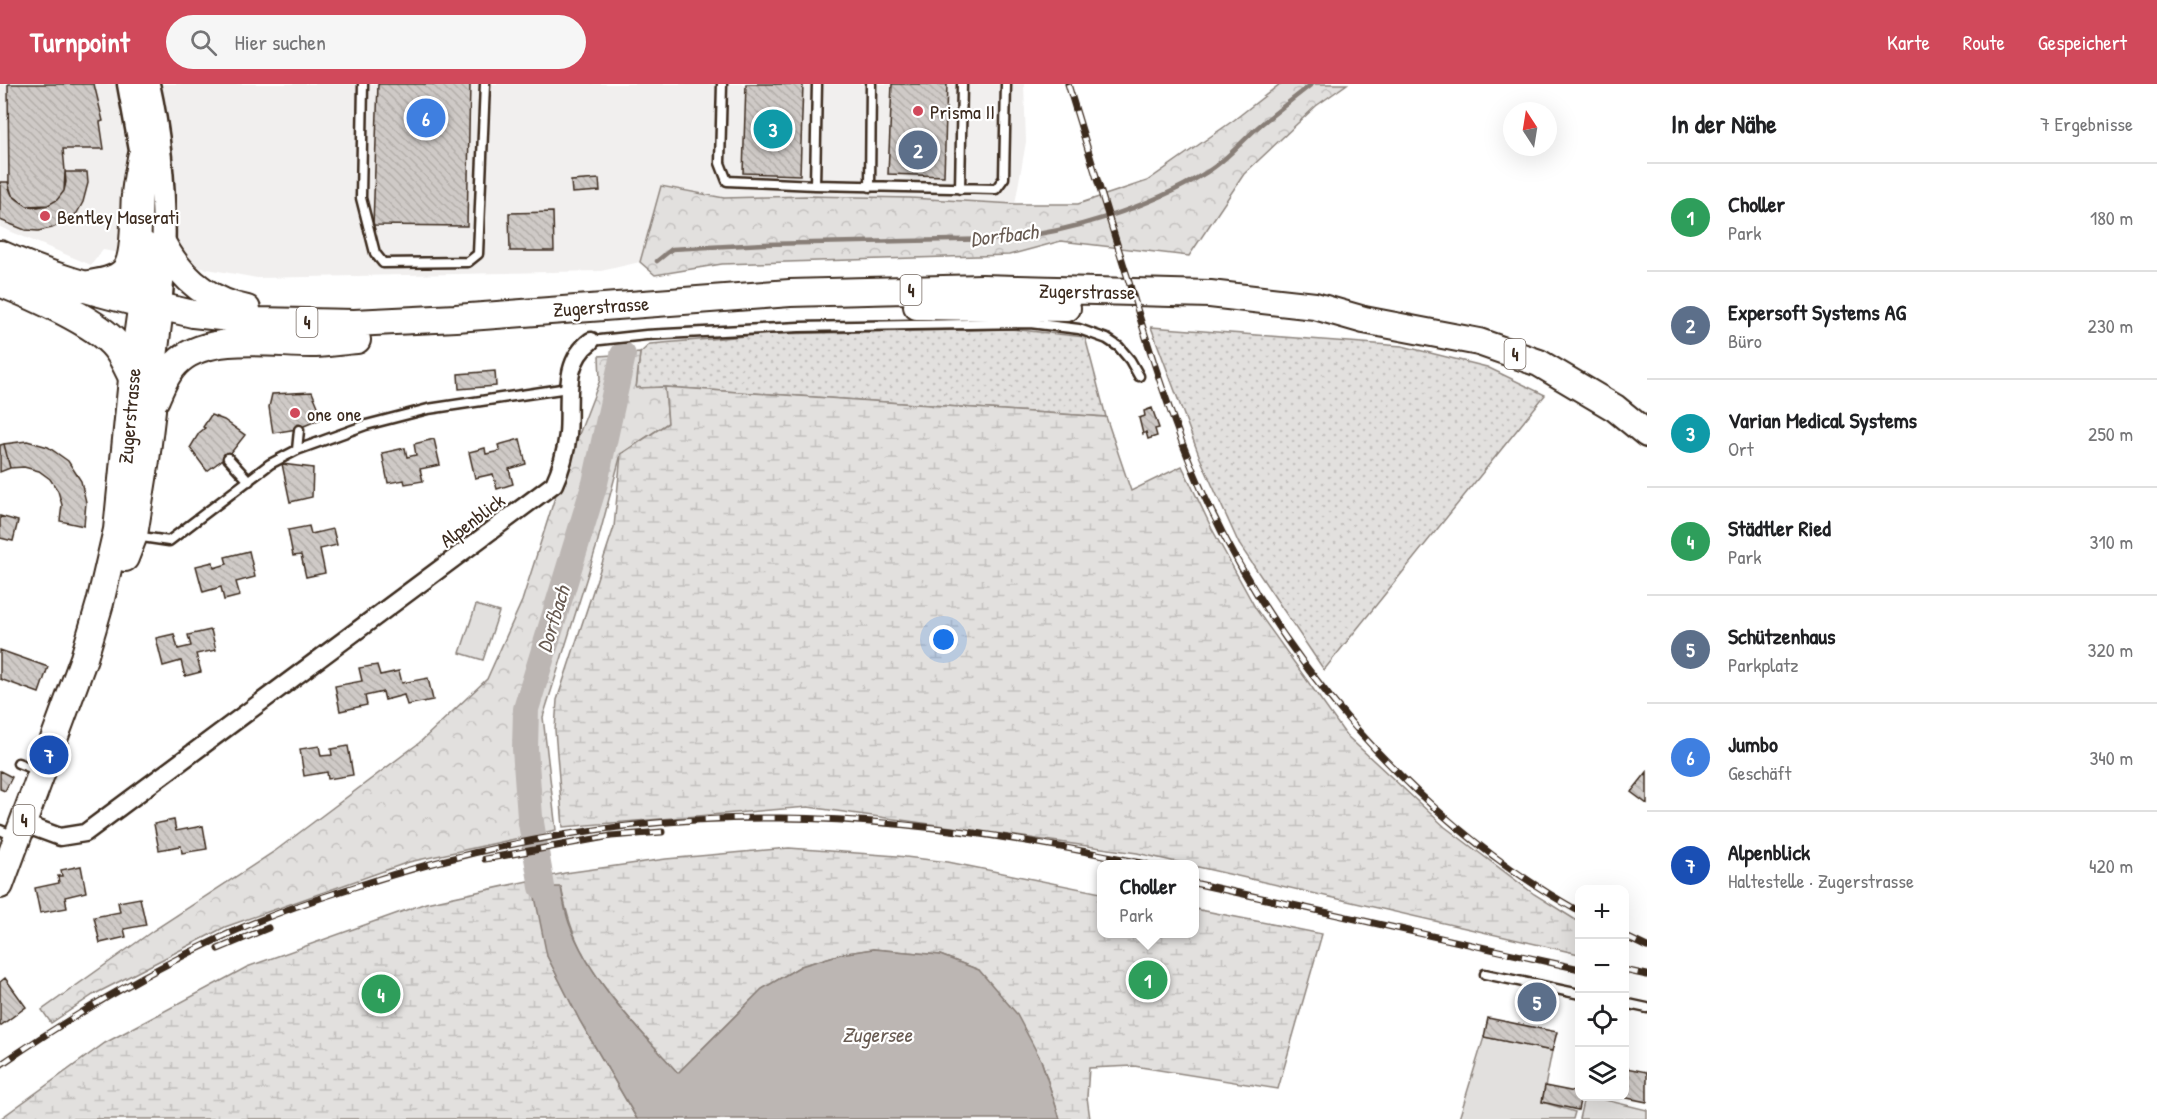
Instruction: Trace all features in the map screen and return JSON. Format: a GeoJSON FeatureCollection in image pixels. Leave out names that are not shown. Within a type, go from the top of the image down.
{"type":"FeatureCollection","features":[{"type":"Feature","properties":{"kind":"highway"},"geometry":{"type":"LineString","coordinates":[[83,287],[113,281],[126,272],[135,238],[137,194],[143,158]]}},
{"type":"Feature","properties":{"kind":"highway"},"geometry":{"type":"LineString","coordinates":[[0,256],[150,312]]}},
{"type":"Feature","properties":{"kind":"highway"},"geometry":{"type":"LineString","coordinates":[[4,283],[150,312]]}},
{"type":"Feature","properties":{"kind":"highway"},"geometry":{"type":"LineString","coordinates":[[4,283],[104,333],[116,346],[133,375]]}},
{"type":"Feature","properties":{"kind":"main road"},"geometry":{"type":"LineString","coordinates":[[164,246],[172,261],[186,278],[204,292],[234,306],[247,309],[312,313],[434,311],[456,318]]}},
{"type":"Feature","properties":{"kind":"main road","name":"Zugerstrasse"},"geometry":{"type":"LineString","coordinates":[[150,312],[257,321],[354,323],[456,318],[790,293],[982,288],[1210,294],[1315,306],[1364,320],[1479,342],[1539,363],[1615,408],[1647,434]]}},
{"type":"Feature","properties":{"kind":"main road","name":"Zugerstrasse"},"geometry":{"type":"LineString","coordinates":[[150,312],[191,330],[357,340],[454,334],[791,305],[1209,309],[1364,320]]}},
{"type":"Feature","properties":{"kind":"main road","name":"Zugerstrasse"},"geometry":{"type":"LineString","coordinates":[[0,885],[13,830],[42,773],[84,658],[100,603],[121,568],[125,533],[133,375],[150,312]]}},
{"type":"Feature","properties":{"kind":"main road","name":"Zugerstrasse"},"geometry":{"type":"LineString","coordinates":[[125,533],[152,410],[150,312]]}},
{"type":"Feature","properties":{"kind":"main road","name":"4"},"geometry":{"type":"LineString","coordinates":[[152,410],[165,378],[179,360],[206,347],[221,344],[315,344],[357,340]]}},
{"type":"Feature","properties":{"kind":"street"},"geometry":{"type":"LineString","coordinates":[[129,84],[143,158],[148,214],[150,312]]}},
{"type":"Feature","properties":{"kind":"street"},"geometry":{"type":"LineString","coordinates":[[148,84],[159,155],[164,246],[150,312]]}},
{"type":"Feature","properties":{"kind":"street","name":"Alpenblick"},"geometry":{"type":"LineString","coordinates":[[13,830],[60,837],[84,833],[514,511],[554,484],[566,452],[568,388],[575,357],[591,341]]}},
{"type":"Feature","properties":{"kind":"lane"},"geometry":{"type":"LineString","coordinates":[[363,84],[361,198],[375,253],[383,263],[468,262],[478,254],[484,84]]}},
{"type":"Feature","properties":{"kind":"lane"},"geometry":{"type":"LineString","coordinates":[[722,84],[720,163],[727,181],[960,189],[996,189],[1004,178],[1006,84]]}},
{"type":"Feature","properties":{"kind":"lane"},"geometry":{"type":"LineString","coordinates":[[815,185],[816,84]]}},
{"type":"Feature","properties":{"kind":"lane"},"geometry":{"type":"LineString","coordinates":[[870,187],[871,84]]}},
{"type":"Feature","properties":{"kind":"lane"},"geometry":{"type":"LineString","coordinates":[[960,189],[962,84]]}},
{"type":"Feature","properties":{"kind":"lane","name":"Zugerstrasse"},"geometry":{"type":"LineString","coordinates":[[591,341],[646,335],[799,327],[1030,323],[1079,329],[1107,339],[1119,347],[1139,376]]}},
{"type":"Feature","properties":{"kind":"lane"},"geometry":{"type":"LineString","coordinates":[[125,533],[169,541],[270,464],[297,450],[366,425],[428,410],[568,388]]}},
{"type":"Feature","properties":{"kind":"lane"},"geometry":{"type":"LineString","coordinates":[[297,450],[299,430]]}},
{"type":"Feature","properties":{"kind":"lane"},"geometry":{"type":"LineString","coordinates":[[228,458],[249,481]]}},
{"type":"Feature","properties":{"kind":"lane"},"geometry":{"type":"LineString","coordinates":[[18,763],[42,773]]}},
{"type":"Feature","properties":{"kind":"lane"},"geometry":{"type":"LineString","coordinates":[[1485,974],[1575,993]]}},
{"type":"Feature","properties":{"kind":"lane"},"geometry":{"type":"LineString","coordinates":[[1629,1004],[1647,1008]]}},
{"type":"Feature","properties":{"kind":"shaded area"},"geometry":{"type":"Polygon","coordinates":[[[0,84],[1024,84],[1026,142],[1015,204],[910,198],[806,196],[724,198],[661,186],[640,262],[601,271],[257,278],[103,250],[91,265],[0,227],[0,84]]]}},
{"type":"Feature","properties":{"kind":"green space"},"geometry":{"type":"Polygon","coordinates":[[[1280,84],[1347,84],[1316,106],[1244,174],[1189,256],[1061,241],[1009,255],[722,264],[655,275],[640,262],[661,186],[724,198],[806,196],[910,198],[1015,204],[1078,204],[1147,181],[1234,120],[1280,84]]]}},
{"type":"Feature","properties":{"kind":"green space"},"geometry":{"type":"Polygon","coordinates":[[[1151,327],[1402,346],[1487,367],[1545,395],[1324,670],[1239,544],[1200,458],[1151,327]]]}},
{"type":"Feature","properties":{"kind":"green space"},"geometry":{"type":"Polygon","coordinates":[[[1011,329],[1085,337],[1106,417],[665,387],[636,389],[640,353],[650,344],[772,334],[1011,329]]]}},
{"type":"Feature","properties":{"kind":"green space"},"geometry":{"type":"Polygon","coordinates":[[[640,353],[636,388],[665,387],[668,423],[621,454],[596,548],[543,717],[556,830],[409,862],[225,927],[93,995],[51,1023],[42,1010],[154,930],[275,851],[419,743],[487,679],[522,601],[556,494],[600,380],[599,356],[640,353]]]}},
{"type":"Feature","properties":{"kind":"green space"},"geometry":{"type":"Polygon","coordinates":[[[665,387],[1106,417],[1131,491],[1182,466],[1212,529],[1256,609],[1346,735],[1445,827],[1534,894],[1575,920],[1575,953],[1199,867],[1199,860],[1168,860],[1137,853],[808,807],[563,827],[555,730],[557,700],[614,527],[621,454],[668,423],[665,387]]]}},
{"type":"Feature","properties":{"kind":"green space"},"geometry":{"type":"Polygon","coordinates":[[[476,605],[499,612],[483,660],[460,653],[476,605]]]}},
{"type":"Feature","properties":{"kind":"green space"},"geometry":{"type":"Polygon","coordinates":[[[789,848],[948,862],[1097,892],[1097,938],[1199,938],[1199,910],[1322,934],[1278,1089],[1134,1066],[1089,1068],[1087,1097],[1090,1119],[1060,1119],[1041,1060],[979,970],[940,955],[873,949],[841,954],[801,966],[762,989],[678,1073],[628,1017],[594,972],[573,932],[561,887],[547,956],[580,1021],[637,1119],[0,1119],[105,1043],[247,967],[426,903],[565,873],[666,859],[789,848]]]}},
{"type":"Feature","properties":{"kind":"green space"},"geometry":{"type":"Polygon","coordinates":[[[1484,1037],[1552,1051],[1542,1102],[1575,1112],[1573,1119],[1459,1119],[1484,1037]]]}},
{"type":"Feature","properties":{"kind":"green space"},"geometry":{"type":"Polygon","coordinates":[[[1583,1101],[1610,1101],[1647,1110],[1647,1119],[1579,1119],[1583,1101]]]}},
{"type":"Feature","properties":{"kind":"water","name":"Zugersee"},"geometry":{"type":"Polygon","coordinates":[[[542,887],[561,887],[569,923],[589,965],[616,1003],[678,1073],[762,989],[801,966],[841,954],[873,949],[940,955],[979,970],[1016,1013],[1041,1060],[1060,1119],[637,1119],[580,1021],[547,956],[534,892],[542,887]]]}},
{"type":"Feature","properties":{"kind":"building"},"geometry":{"type":"Polygon","coordinates":[[[8,84],[94,84],[103,121],[100,122],[104,149],[63,149],[66,182],[64,191],[57,200],[48,205],[27,206],[12,195],[9,188],[8,84]]]}},
{"type":"Feature","properties":{"kind":"building"},"geometry":{"type":"Polygon","coordinates":[[[378,84],[470,84],[467,226],[373,225],[378,84]]]}},
{"type":"Feature","properties":{"kind":"building"},"geometry":{"type":"Polygon","coordinates":[[[746,84],[803,84],[800,175],[743,173],[746,84]]]}},
{"type":"Feature","properties":{"kind":"building","name":"Prisma II"},"geometry":{"type":"Polygon","coordinates":[[[892,84],[947,84],[944,176],[888,174],[892,84]]]}},
{"type":"Feature","properties":{"kind":"building"},"geometry":{"type":"Polygon","coordinates":[[[65,172],[87,172],[88,183],[83,202],[77,213],[67,221],[38,231],[25,230],[0,220],[0,182],[8,182],[12,195],[27,206],[38,207],[57,200],[64,191],[65,172]]]}},
{"type":"Feature","properties":{"kind":"building"},"geometry":{"type":"Polygon","coordinates":[[[599,179],[600,191],[572,193],[571,181],[599,179]]]}},
{"type":"Feature","properties":{"kind":"building"},"geometry":{"type":"Polygon","coordinates":[[[553,212],[554,251],[510,251],[509,213],[553,212]]]}},
{"type":"Feature","properties":{"kind":"building"},"geometry":{"type":"Polygon","coordinates":[[[495,371],[496,386],[459,389],[458,374],[495,371]]]}},
{"type":"Feature","properties":{"kind":"building","name":"one one"},"geometry":{"type":"Polygon","coordinates":[[[312,392],[323,418],[297,429],[273,433],[269,407],[272,394],[312,392]]]}},
{"type":"Feature","properties":{"kind":"building"},"geometry":{"type":"Polygon","coordinates":[[[1152,408],[1159,428],[1155,429],[1157,436],[1148,439],[1146,432],[1143,434],[1139,418],[1145,416],[1144,411],[1152,408]]]}},
{"type":"Feature","properties":{"kind":"building"},"geometry":{"type":"Polygon","coordinates":[[[211,415],[224,420],[245,435],[230,454],[207,471],[190,448],[205,428],[203,427],[211,415]]]}},
{"type":"Feature","properties":{"kind":"building"},"geometry":{"type":"Polygon","coordinates":[[[434,439],[440,465],[420,469],[423,481],[405,484],[404,480],[388,483],[382,453],[405,448],[407,457],[416,455],[414,444],[434,439]]]}},
{"type":"Feature","properties":{"kind":"building"},"geometry":{"type":"Polygon","coordinates":[[[520,439],[526,464],[509,469],[513,484],[497,489],[493,474],[475,478],[469,452],[485,448],[486,454],[500,451],[498,445],[520,439]]]}},
{"type":"Feature","properties":{"kind":"building"},"geometry":{"type":"Polygon","coordinates":[[[27,441],[48,447],[68,461],[81,481],[86,502],[84,526],[60,521],[62,505],[58,491],[50,479],[39,471],[24,467],[10,468],[4,444],[27,441]]]}},
{"type":"Feature","properties":{"kind":"building"},"geometry":{"type":"Polygon","coordinates":[[[4,444],[10,468],[0,472],[0,445],[4,444]]]}},
{"type":"Feature","properties":{"kind":"building"},"geometry":{"type":"Polygon","coordinates":[[[282,464],[313,468],[312,497],[290,502],[282,464]]]}},
{"type":"Feature","properties":{"kind":"building"},"geometry":{"type":"Polygon","coordinates":[[[0,516],[18,521],[13,541],[0,538],[0,516]]]}},
{"type":"Feature","properties":{"kind":"building"},"geometry":{"type":"Polygon","coordinates":[[[309,526],[311,534],[333,529],[337,545],[320,549],[325,573],[306,577],[301,555],[293,556],[288,530],[309,526]]]}},
{"type":"Feature","properties":{"kind":"building"},"geometry":{"type":"Polygon","coordinates":[[[249,551],[255,577],[236,582],[240,596],[224,600],[221,587],[203,592],[196,566],[213,562],[214,568],[227,564],[225,557],[249,551]]]}},
{"type":"Feature","properties":{"kind":"building"},"geometry":{"type":"Polygon","coordinates":[[[211,630],[216,650],[196,654],[201,672],[185,676],[181,661],[163,666],[156,638],[174,634],[178,649],[191,646],[188,635],[211,630]]]}},
{"type":"Feature","properties":{"kind":"building"},"geometry":{"type":"Polygon","coordinates":[[[0,650],[48,667],[39,693],[0,679],[0,650]]]}},
{"type":"Feature","properties":{"kind":"building"},"geometry":{"type":"Polygon","coordinates":[[[377,665],[380,675],[399,671],[402,683],[428,678],[433,700],[407,705],[404,695],[385,700],[383,692],[365,696],[367,705],[340,711],[335,686],[362,681],[359,668],[377,665]]]}},
{"type":"Feature","properties":{"kind":"building"},"geometry":{"type":"Polygon","coordinates":[[[319,746],[321,756],[332,755],[331,749],[348,746],[353,775],[328,779],[327,772],[304,776],[300,749],[319,746]]]}},
{"type":"Feature","properties":{"kind":"building"},"geometry":{"type":"Polygon","coordinates":[[[0,771],[12,777],[5,791],[0,789],[0,771]]]}},
{"type":"Feature","properties":{"kind":"building"},"geometry":{"type":"Polygon","coordinates":[[[1647,772],[1647,804],[1631,792],[1647,772]]]}},
{"type":"Feature","properties":{"kind":"building"},"geometry":{"type":"Polygon","coordinates":[[[174,820],[176,831],[203,826],[207,849],[182,853],[181,846],[159,850],[154,824],[174,820]]]}},
{"type":"Feature","properties":{"kind":"building"},"geometry":{"type":"Polygon","coordinates":[[[81,866],[86,892],[65,897],[67,908],[40,913],[35,888],[59,883],[58,876],[62,876],[61,870],[81,866]]]}},
{"type":"Feature","properties":{"kind":"building"},"geometry":{"type":"Polygon","coordinates":[[[140,898],[146,925],[124,929],[126,937],[100,943],[94,917],[120,912],[118,902],[140,898]]]}},
{"type":"Feature","properties":{"kind":"building"},"geometry":{"type":"Polygon","coordinates":[[[5,978],[26,1007],[0,1026],[0,982],[5,978]]]}},
{"type":"Feature","properties":{"kind":"building"},"geometry":{"type":"Polygon","coordinates":[[[1488,1018],[1557,1032],[1552,1051],[1484,1037],[1488,1018]]]}},
{"type":"Feature","properties":{"kind":"building"},"geometry":{"type":"Polygon","coordinates":[[[1629,1069],[1647,1072],[1647,1102],[1629,1098],[1629,1069]]]}},
{"type":"Feature","properties":{"kind":"building"},"geometry":{"type":"Polygon","coordinates":[[[1545,1086],[1575,1092],[1575,1101],[1580,1101],[1578,1110],[1542,1102],[1545,1086]]]}},
{"type":"Feature","properties":{"kind":"waterway","name":"Dorfbach"},"geometry":{"type":"LineString","coordinates":[[657,261],[672,249],[764,244],[1000,239],[1080,225],[1160,197],[1207,172],[1312,84]]}},
{"type":"Feature","properties":{"kind":"waterway","name":"Dorfbach"},"geometry":{"type":"LineString","coordinates":[[542,887],[530,817],[525,749],[526,709],[595,483],[623,355]]}},
{"type":"Feature","properties":{"kind":"railway"},"geometry":{"type":"LineString","coordinates":[[1068,84],[1145,335],[1181,440],[1202,491],[1234,554],[1270,615],[1312,674],[1358,731],[1409,783],[1463,832],[1520,875],[1575,909]]}},
{"type":"Feature","properties":{"kind":"railway"},"geometry":{"type":"LineString","coordinates":[[0,1065],[55,1028],[141,978],[200,947],[260,920],[406,871],[512,844],[565,834],[673,821],[827,819],[919,826],[1010,838],[1126,860]]}},
{"type":"Feature","properties":{"kind":"railway"},"geometry":{"type":"LineString","coordinates":[[485,859],[611,836],[662,832]]}},
{"type":"Feature","properties":{"kind":"railway"},"geometry":{"type":"LineString","coordinates":[[1199,884],[1575,968]]}},
{"type":"Feature","properties":{"kind":"railway"},"geometry":{"type":"LineString","coordinates":[[218,949],[268,928]]}},
{"type":"Feature","properties":{"kind":"railway"},"geometry":{"type":"LineString","coordinates":[[1629,938],[1647,947]]}},
{"type":"Feature","properties":{"kind":"railway"},"geometry":{"type":"LineString","coordinates":[[1629,971],[1647,975]]}},
{"type":"Feature","properties":{"kind":"place","name":"Prisma II"},"geometry":{"type":"Point","coordinates":[918,111]}},
{"type":"Feature","properties":{"kind":"place","name":"Jumbo"},"geometry":{"type":"Point","coordinates":[426,118]}},
{"type":"Feature","properties":{"kind":"place","name":"Varian Medical Systems"},"geometry":{"type":"Point","coordinates":[773,129]}},
{"type":"Feature","properties":{"kind":"place","name":"Expersoft Systems AG"},"geometry":{"type":"Point","coordinates":[918,150]}},
{"type":"Feature","properties":{"kind":"place","name":"Bentley Maserati"},"geometry":{"type":"Point","coordinates":[45,216]}},
{"type":"Feature","properties":{"kind":"place","name":"one one"},"geometry":{"type":"Point","coordinates":[295,413]}},
{"type":"Feature","properties":{"kind":"place","name":"Alpenblick"},"geometry":{"type":"Point","coordinates":[49,755]}},
{"type":"Feature","properties":{"kind":"place","name":"Choller"},"geometry":{"type":"Point","coordinates":[1148,980]}},
{"type":"Feature","properties":{"kind":"place","name":"Städtler Ried"},"geometry":{"type":"Point","coordinates":[381,994]}},
{"type":"Feature","properties":{"kind":"place","name":"Schützenhaus"},"geometry":{"type":"Point","coordinates":[1537,1002]}}]}
